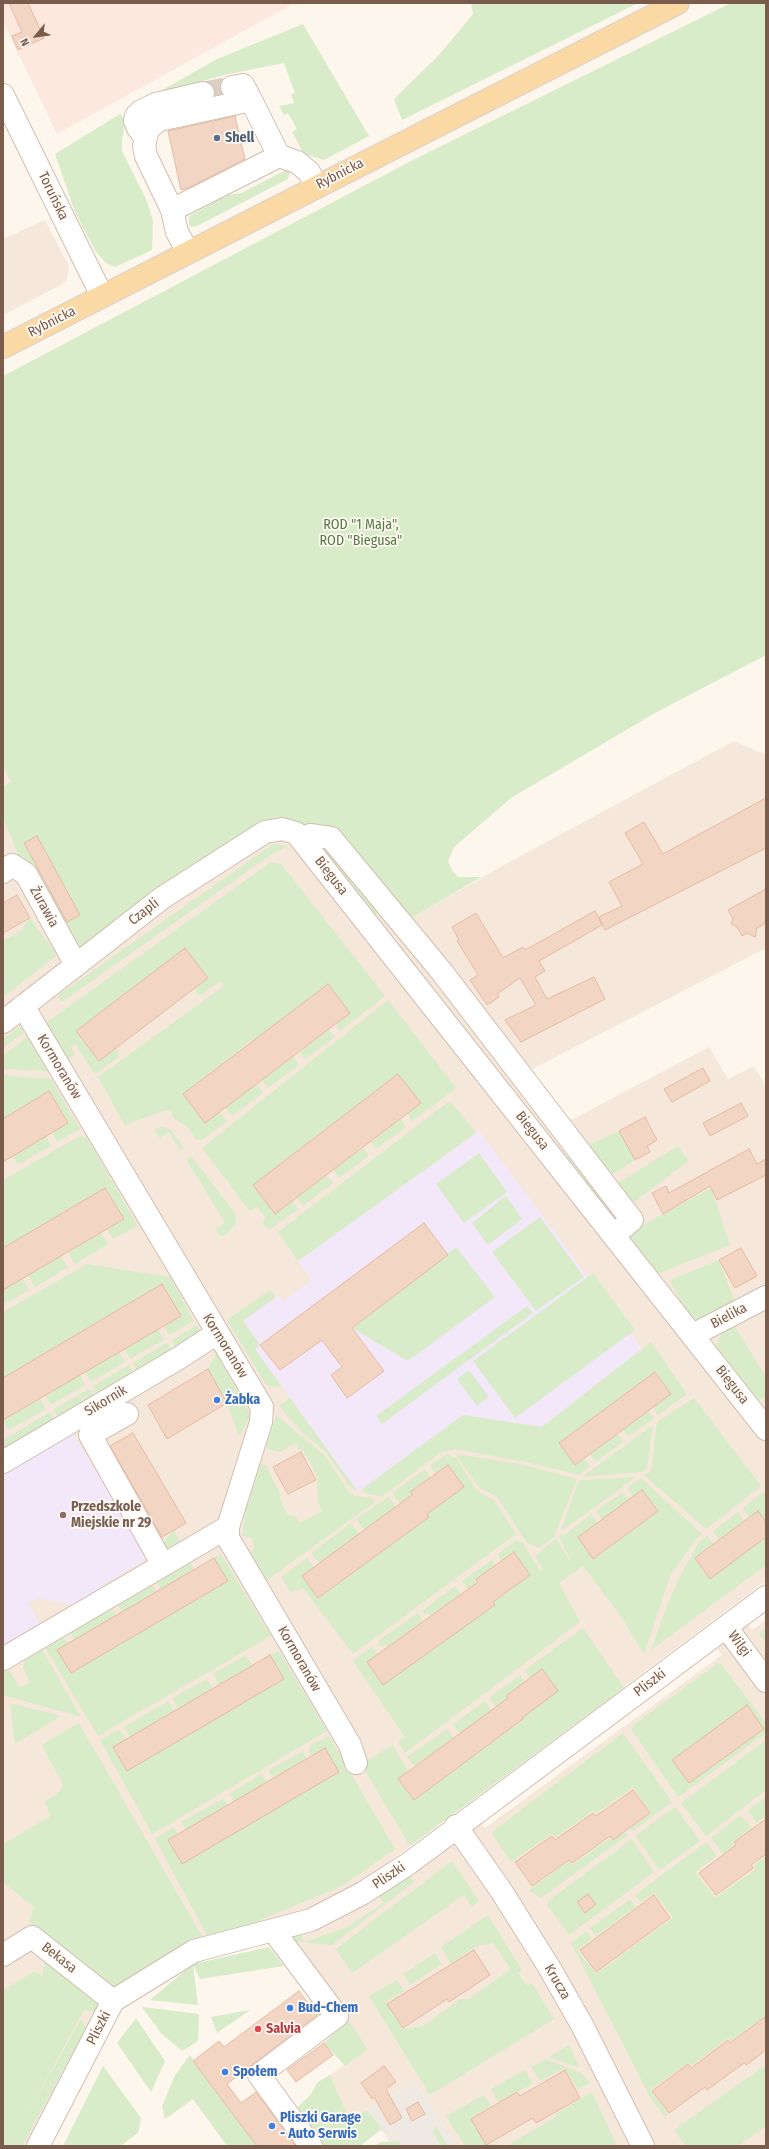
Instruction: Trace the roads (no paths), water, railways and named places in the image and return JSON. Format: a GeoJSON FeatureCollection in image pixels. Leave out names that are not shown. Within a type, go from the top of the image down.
{"type":"FeatureCollection","features":[{"type":"Feature","properties":{"kind":"main road","name":"Rybnicka"},"geometry":{"type":"LineString","coordinates":[[3,347],[316,186],[678,3]]}},
{"type":"Feature","properties":{"kind":"street"},"geometry":{"type":"LineString","coordinates":[[232,87],[243,85],[279,156],[297,162],[309,172],[316,186]]}},
{"type":"Feature","properties":{"kind":"street"},"geometry":{"type":"LineString","coordinates":[[145,137],[135,121],[136,116],[140,111],[156,104],[203,93]]}},
{"type":"Feature","properties":{"kind":"street","name":"Toruńska"},"geometry":{"type":"LineString","coordinates":[[3,96],[102,296]]}},
{"type":"Feature","properties":{"kind":"street"},"geometry":{"type":"LineString","coordinates":[[188,252],[177,232],[172,210],[146,156],[144,146],[148,129],[159,120],[250,100]]}},
{"type":"Feature","properties":{"kind":"street"},"geometry":{"type":"LineString","coordinates":[[172,210],[279,156]]}},
{"type":"Feature","properties":{"kind":"street","name":"Czapli"},"geometry":{"type":"LineString","coordinates":[[3,1022],[162,898],[265,832],[282,829],[299,837]]}},
{"type":"Feature","properties":{"kind":"street","name":"Biegusa"},"geometry":{"type":"LineString","coordinates":[[299,837],[766,1429]]}},
{"type":"Feature","properties":{"kind":"street","name":"Żurawia"},"geometry":{"type":"LineString","coordinates":[[3,872],[12,865],[26,874],[76,965]]}},
{"type":"Feature","properties":{"kind":"street","name":"Kormoranów"},"geometry":{"type":"LineString","coordinates":[[23,1006],[262,1407],[261,1422],[228,1527],[228,1538],[350,1745],[356,1763]]}},
{"type":"Feature","properties":{"kind":"street","name":"Bielika"},"geometry":{"type":"LineString","coordinates":[[693,1335],[766,1297]]}},
{"type":"Feature","properties":{"kind":"street","name":"Sikornik"},"geometry":{"type":"LineString","coordinates":[[3,1462],[179,1358],[208,1338]]}},
{"type":"Feature","properties":{"kind":"street"},"geometry":{"type":"LineString","coordinates":[[127,1414],[90,1435],[163,1565]]}},
{"type":"Feature","properties":{"kind":"street"},"geometry":{"type":"LineString","coordinates":[[3,1659],[228,1527]]}},
{"type":"Feature","properties":{"kind":"street","name":"Pliszki"},"geometry":{"type":"LineString","coordinates":[[38,2146],[113,2001],[194,1951],[312,1920],[363,1893],[408,1864],[456,1826],[766,1596]]}},
{"type":"Feature","properties":{"kind":"street","name":"Wilgi"},"geometry":{"type":"LineString","coordinates":[[726,1627],[766,1681]]}},
{"type":"Feature","properties":{"kind":"street","name":"Krucza"},"geometry":{"type":"LineString","coordinates":[[456,1826],[502,1892],[549,1967],[582,2025],[643,2146]]}},
{"type":"Feature","properties":{"kind":"street"},"geometry":{"type":"LineString","coordinates":[[273,1930],[337,2016],[259,2075],[311,2146]]}},
{"type":"Feature","properties":{"kind":"street","name":"Bekasa"},"geometry":{"type":"LineString","coordinates":[[3,1955],[32,1937],[113,2001]]}},
{"type":"Feature","properties":{"kind":"tunnel"},"geometry":{"type":"LineString","coordinates":[[203,93],[232,87]]}},
{"type":"Feature","properties":{"kind":"place","name":"Shell"},"geometry":{"type":"Point","coordinates":[217,138]}},
{"type":"Feature","properties":{"kind":"place","name":"Żabka"},"geometry":{"type":"Point","coordinates":[217,1400]}},
{"type":"Feature","properties":{"kind":"place","name":"Przedszkole Miejskie nr 29"},"geometry":{"type":"Point","coordinates":[63,1515]}},
{"type":"Feature","properties":{"kind":"place","name":"Bud-Chem"},"geometry":{"type":"Point","coordinates":[290,2008]}},
{"type":"Feature","properties":{"kind":"place","name":"Salvia"},"geometry":{"type":"Point","coordinates":[258,2029]}},
{"type":"Feature","properties":{"kind":"place","name":"Społem"},"geometry":{"type":"Point","coordinates":[225,2072]}},
{"type":"Feature","properties":{"kind":"place","name":"Pliszki Garage - Auto Serwis"},"geometry":{"type":"Point","coordinates":[272,2126]}},
{"type":"Feature","properties":{"kind":"park label","name":"ROD \"1 Maja\", ROD \"Biegusa\""},"geometry":{"type":"Point","coordinates":[361,534]}}]}
